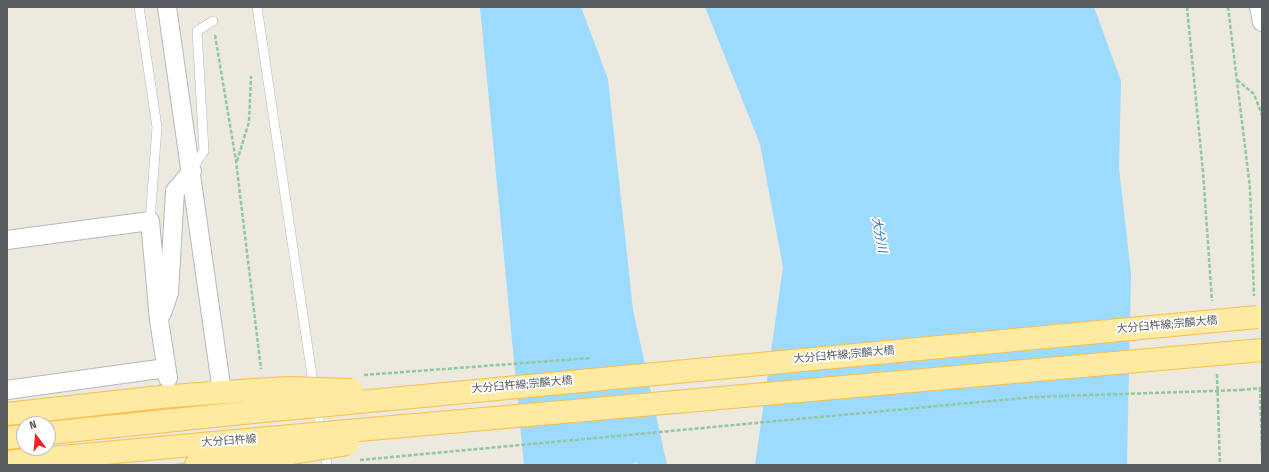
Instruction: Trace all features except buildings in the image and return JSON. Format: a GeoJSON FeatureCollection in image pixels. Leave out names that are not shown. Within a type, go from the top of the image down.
{"type":"FeatureCollection","features":[{"type":"Feature","properties":{"kind":"main road","name":"大分臼杵線;宗麟大橋"},"geometry":{"type":"LineString","coordinates":[[431,394],[1258,310]]}},
{"type":"Feature","properties":{"kind":"main road","name":"大分臼杵線"},"geometry":{"type":"LineString","coordinates":[[7,462],[241,456],[451,423],[1262,350]]}},
{"type":"Feature","properties":{"kind":"main road"},"geometry":{"type":"LineString","coordinates":[[7,414],[160,397],[287,388],[431,394]]}},
{"type":"Feature","properties":{"kind":"main road"},"geometry":{"type":"LineString","coordinates":[[56,432],[431,394]]}},
{"type":"Feature","properties":{"kind":"main road"},"geometry":{"type":"LineString","coordinates":[[196,465],[241,456]]}},
{"type":"Feature","properties":{"kind":"street"},"geometry":{"type":"LineString","coordinates":[[167,7],[192,171],[231,392]]}},
{"type":"Feature","properties":{"kind":"street"},"geometry":{"type":"LineString","coordinates":[[1259,7],[1262,22]]}},
{"type":"Feature","properties":{"kind":"street"},"geometry":{"type":"LineString","coordinates":[[159,320],[169,293],[175,191],[192,171]]}},
{"type":"Feature","properties":{"kind":"street"},"geometry":{"type":"LineString","coordinates":[[7,240],[150,221],[159,320],[167,373],[7,390]]}},
{"type":"Feature","properties":{"kind":"lane"},"geometry":{"type":"LineString","coordinates":[[139,7],[156,127],[150,221]]}},
{"type":"Feature","properties":{"kind":"lane"},"geometry":{"type":"LineString","coordinates":[[257,7],[327,465]]}},
{"type":"Feature","properties":{"kind":"lane"},"geometry":{"type":"LineString","coordinates":[[192,171],[204,150],[197,31],[213,21]]}},
{"type":"Feature","properties":{"kind":"path"},"geometry":{"type":"LineString","coordinates":[[1187,7],[1203,172],[1212,306]]}},
{"type":"Feature","properties":{"kind":"path"},"geometry":{"type":"LineString","coordinates":[[1228,7],[1250,188],[1258,310]]}},
{"type":"Feature","properties":{"kind":"path"},"geometry":{"type":"LineString","coordinates":[[213,21],[236,161],[262,375]]}},
{"type":"Feature","properties":{"kind":"path"},"geometry":{"type":"LineString","coordinates":[[236,161],[249,122],[252,67],[264,57]]}},
{"type":"Feature","properties":{"kind":"path"},"geometry":{"type":"LineString","coordinates":[[1237,79],[1254,94],[1262,115]]}},
{"type":"Feature","properties":{"kind":"path"},"geometry":{"type":"LineString","coordinates":[[1216,369],[1220,465]]}},
{"type":"Feature","properties":{"kind":"path"},"geometry":{"type":"LineString","coordinates":[[360,460],[1034,397],[1241,390],[1261,388],[1262,452]]}},
{"type":"Feature","properties":{"kind":"water"},"geometry":{"type":"Polygon","coordinates":[[[480,7],[581,7],[608,79],[633,310],[667,465],[638,465],[637,462],[630,465],[524,465],[480,7]]]}},
{"type":"Feature","properties":{"kind":"water","name":"大分川"},"geometry":{"type":"Polygon","coordinates":[[[705,7],[1094,7],[1121,81],[1119,168],[1131,274],[1127,465],[755,465],[783,267],[760,144],[705,7]]]}},
{"type":"Feature","properties":{"kind":"tunnel"},"geometry":{"type":"LineString","coordinates":[[168,383],[180,465]]}}]}
